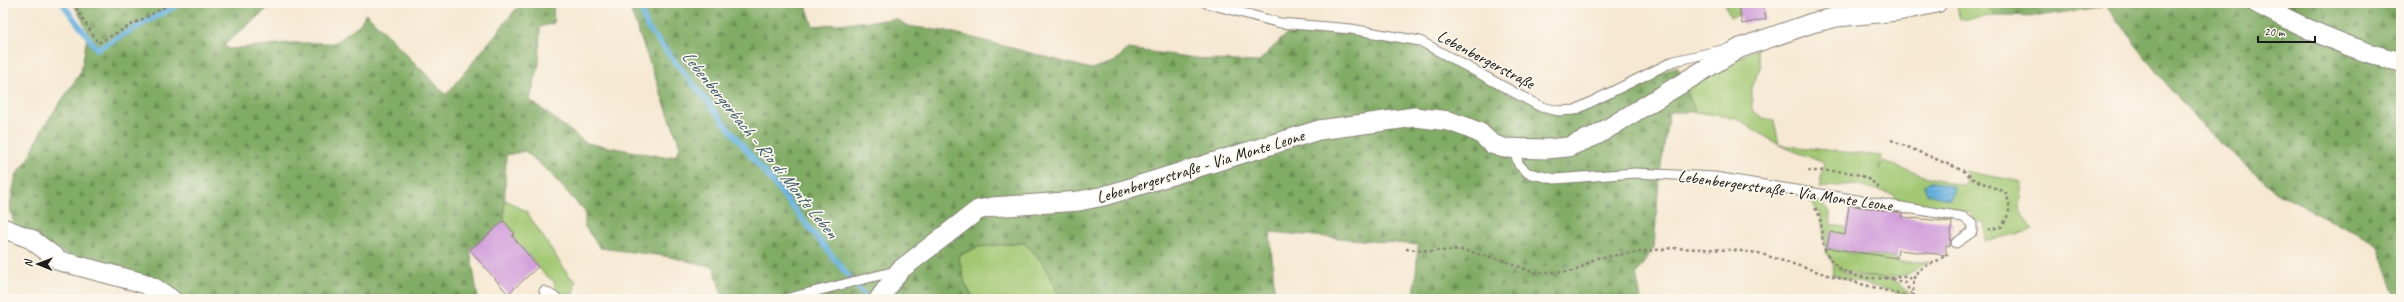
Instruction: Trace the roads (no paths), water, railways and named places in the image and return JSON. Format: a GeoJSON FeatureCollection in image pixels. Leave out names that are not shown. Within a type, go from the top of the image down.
{"type":"FeatureCollection","features":[{"type":"Feature","properties":{"kind":"street","name":"Lebenbergerstraße - Via Monte Leone"},"geometry":{"type":"LineString","coordinates":[[879,299],[900,270],[978,210],[992,207],[1079,201],[1104,196],[1319,130],[1415,117],[1449,121],[1480,133],[1492,144],[1504,148],[1547,149],[1568,147],[1597,135],[1740,48],[1812,23],[1837,17],[1898,11],[1937,3]]}},
{"type":"Feature","properties":{"kind":"street"},"geometry":{"type":"LineString","coordinates":[[2256,3],[2297,24],[2376,56],[2401,62]]}},
{"type":"Feature","properties":{"kind":"street"},"geometry":{"type":"LineString","coordinates":[[3,228],[31,239],[60,261],[143,283],[156,289],[171,299]]}},
{"type":"Feature","properties":{"kind":"lane","name":"Lebenbergerstraße"},"geometry":{"type":"LineString","coordinates":[[1206,3],[1280,23],[1352,29],[1420,41],[1540,107],[1559,111],[1575,110],[1674,61],[1726,48],[1740,48]]}},
{"type":"Feature","properties":{"kind":"lane","name":"Lebenbergerstraße - Via Monte Leone"},"geometry":{"type":"LineString","coordinates":[[1513,148],[1519,165],[1528,173],[1555,179],[1601,175],[1681,174],[1715,177],[1963,217],[1972,224],[1972,232],[1956,243]]}},
{"type":"Feature","properties":{"kind":"lane","name":"Lebenbergerstraße - Via Monte Leone"},"geometry":{"type":"LineString","coordinates":[[785,299],[900,270]]}},
{"type":"Feature","properties":{"kind":"lane"},"geometry":{"type":"LineString","coordinates":[[544,291],[558,299]]}},
{"type":"Feature","properties":{"kind":"water"},"geometry":{"type":"Polygon","coordinates":[[[1930,181],[1954,187],[1951,200],[1927,194],[1924,186],[1930,181]]]}},
{"type":"Feature","properties":{"kind":"waterway"},"geometry":{"type":"LineString","coordinates":[[62,3],[97,49],[181,3]]}},
{"type":"Feature","properties":{"kind":"waterway","name":"Lebenbergerbach - Rio di Monte Leben"},"geometry":{"type":"LineString","coordinates":[[639,3],[647,27],[867,299]]}}]}
